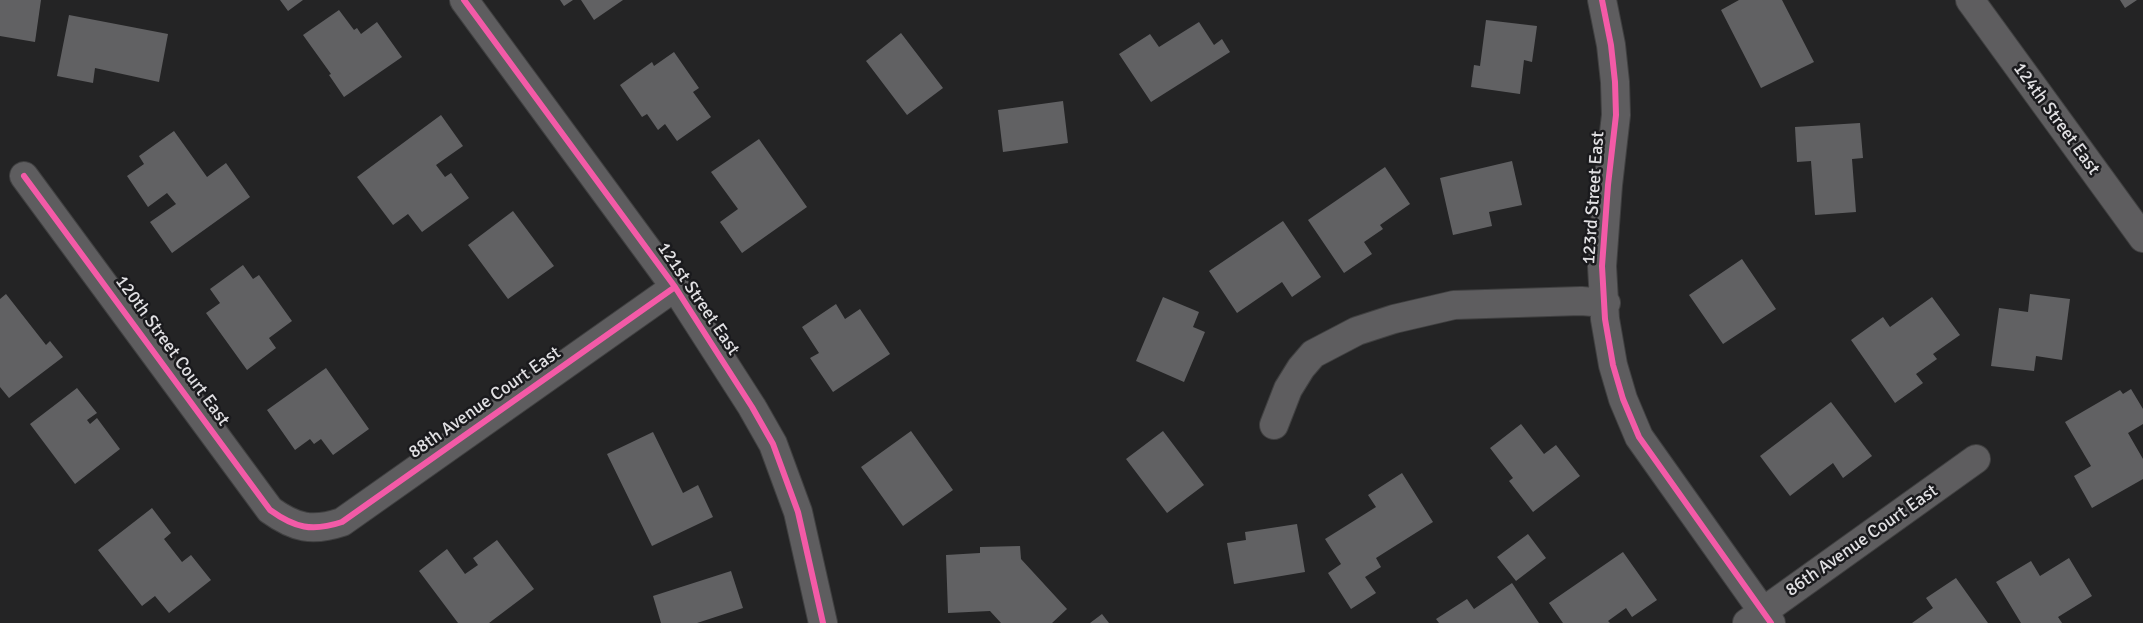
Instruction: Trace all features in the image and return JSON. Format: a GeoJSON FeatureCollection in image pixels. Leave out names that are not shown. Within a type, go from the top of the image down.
{"type":"FeatureCollection","features":[{"type":"Feature","properties":{"kind":"street","name":"121st Street East"},"geometry":{"type":"LineString","coordinates":[[464,0],[674,288],[774,444],[798,512],[823,623]]}},
{"type":"Feature","properties":{"kind":"street","name":"123rd Street East"},"geometry":{"type":"LineString","coordinates":[[1602,0],[1611,45],[1616,114],[1602,266],[1606,303],[1605,319],[1613,365],[1623,398],[1639,437],[1760,619]]}},
{"type":"Feature","properties":{"kind":"street","name":"124th Street East"},"geometry":{"type":"LineString","coordinates":[[1970,0],[2143,238]]}},
{"type":"Feature","properties":{"kind":"street","name":"120th Street Court East"},"geometry":{"type":"LineString","coordinates":[[24,176],[270,510],[287,521],[308,528]]}},
{"type":"Feature","properties":{"kind":"street","name":"88th Avenue Court East"},"geometry":{"type":"LineString","coordinates":[[308,528],[327,527],[342,522],[674,288]]}},
{"type":"Feature","properties":{"kind":"street"},"geometry":{"type":"LineString","coordinates":[[1274,425],[1288,389],[1301,368],[1313,354],[1357,331],[1394,319],[1454,305],[1606,303]]}},
{"type":"Feature","properties":{"kind":"street","name":"86th Avenue Court East"},"geometry":{"type":"LineString","coordinates":[[1760,619],[1976,459]]}},
{"type":"Feature","properties":{"kind":"building"},"geometry":{"type":"Polygon","coordinates":[[[0,0],[41,0],[35,42],[0,36],[0,0]]]}},
{"type":"Feature","properties":{"kind":"building"},"geometry":{"type":"Polygon","coordinates":[[[280,0],[303,0],[288,11],[280,0]]]}},
{"type":"Feature","properties":{"kind":"building"},"geometry":{"type":"Polygon","coordinates":[[[560,0],[573,0],[564,6],[560,0]]]}},
{"type":"Feature","properties":{"kind":"building"},"geometry":{"type":"Polygon","coordinates":[[[581,0],[623,0],[594,20],[581,0]]]}},
{"type":"Feature","properties":{"kind":"building"},"geometry":{"type":"Polygon","coordinates":[[[1739,0],[1782,0],[1814,62],[1761,88],[1721,10],[1739,0]]]}},
{"type":"Feature","properties":{"kind":"building"},"geometry":{"type":"Polygon","coordinates":[[[2120,0],[2137,0],[2125,8],[2120,0]]]}},
{"type":"Feature","properties":{"kind":"building"},"geometry":{"type":"Polygon","coordinates":[[[339,10],[354,30],[357,28],[361,34],[377,22],[402,57],[344,97],[329,75],[331,74],[303,35],[339,10]]]}},
{"type":"Feature","properties":{"kind":"building"},"geometry":{"type":"Polygon","coordinates":[[[69,15],[168,34],[159,82],[95,68],[93,83],[57,76],[69,15]]]}},
{"type":"Feature","properties":{"kind":"building"},"geometry":{"type":"Polygon","coordinates":[[[1486,20],[1537,26],[1532,62],[1524,60],[1520,94],[1471,87],[1474,65],[1480,66],[1486,20]]]}},
{"type":"Feature","properties":{"kind":"building"},"geometry":{"type":"Polygon","coordinates":[[[1199,22],[1214,45],[1222,39],[1230,52],[1151,102],[1119,54],[1150,34],[1159,47],[1199,22]]]}},
{"type":"Feature","properties":{"kind":"building"},"geometry":{"type":"Polygon","coordinates":[[[901,33],[943,88],[907,115],[866,61],[901,33]]]}},
{"type":"Feature","properties":{"kind":"building"},"geometry":{"type":"Polygon","coordinates":[[[674,52],[699,88],[693,92],[711,117],[677,141],[665,124],[658,130],[647,114],[642,117],[620,85],[652,62],[654,66],[674,52]]]}},
{"type":"Feature","properties":{"kind":"building"},"geometry":{"type":"Polygon","coordinates":[[[1063,101],[1068,143],[1003,152],[998,110],[1063,101]]]}},
{"type":"Feature","properties":{"kind":"building"},"geometry":{"type":"Polygon","coordinates":[[[441,115],[463,146],[436,165],[445,177],[451,173],[469,198],[422,232],[408,214],[393,225],[357,177],[441,115]]]}},
{"type":"Feature","properties":{"kind":"building"},"geometry":{"type":"Polygon","coordinates":[[[1860,123],[1863,158],[1852,159],[1856,212],[1815,215],[1811,161],[1797,162],[1795,127],[1860,123]]]}},
{"type":"Feature","properties":{"kind":"building"},"geometry":{"type":"Polygon","coordinates":[[[174,131],[207,177],[226,163],[250,197],[172,253],[150,222],[176,204],[167,193],[148,207],[127,176],[144,164],[139,156],[174,131]]]}},
{"type":"Feature","properties":{"kind":"building"},"geometry":{"type":"Polygon","coordinates":[[[759,139],[807,207],[742,253],[720,222],[738,209],[711,172],[759,139]]]}},
{"type":"Feature","properties":{"kind":"building"},"geometry":{"type":"Polygon","coordinates":[[[1512,161],[1522,205],[1489,212],[1492,226],[1453,235],[1440,178],[1512,161]]]}},
{"type":"Feature","properties":{"kind":"building"},"geometry":{"type":"Polygon","coordinates":[[[1385,167],[1410,204],[1380,225],[1383,229],[1364,242],[1372,254],[1344,273],[1308,220],[1385,167]]]}},
{"type":"Feature","properties":{"kind":"building"},"geometry":{"type":"Polygon","coordinates":[[[513,211],[554,266],[508,299],[468,245],[513,211]]]}},
{"type":"Feature","properties":{"kind":"building"},"geometry":{"type":"Polygon","coordinates":[[[1283,221],[1321,277],[1292,297],[1282,282],[1237,313],[1209,271],[1283,221]]]}},
{"type":"Feature","properties":{"kind":"building"},"geometry":{"type":"Polygon","coordinates":[[[1742,259],[1776,309],[1723,344],[1689,295],[1742,259]]]}},
{"type":"Feature","properties":{"kind":"building"},"geometry":{"type":"Polygon","coordinates":[[[243,265],[253,279],[259,275],[292,321],[269,338],[276,348],[247,370],[206,313],[220,303],[210,289],[243,265]]]}},
{"type":"Feature","properties":{"kind":"building"},"geometry":{"type":"Polygon","coordinates":[[[6,294],[46,345],[50,341],[63,357],[9,398],[0,387],[0,299],[6,294]]]}},
{"type":"Feature","properties":{"kind":"building"},"geometry":{"type":"Polygon","coordinates":[[[2030,294],[2070,299],[2062,360],[2036,356],[2034,371],[1991,366],[1999,308],[2028,312],[2030,294]]]}},
{"type":"Feature","properties":{"kind":"building"},"geometry":{"type":"Polygon","coordinates":[[[1163,297],[1199,312],[1193,327],[1205,332],[1184,382],[1136,361],[1163,297]]]}},
{"type":"Feature","properties":{"kind":"building"},"geometry":{"type":"Polygon","coordinates":[[[1932,297],[1960,335],[1933,354],[1937,359],[1916,374],[1923,383],[1895,403],[1851,340],[1883,317],[1890,327],[1932,297]]]}},
{"type":"Feature","properties":{"kind":"building"},"geometry":{"type":"Polygon","coordinates":[[[836,304],[845,319],[860,309],[890,354],[833,392],[810,358],[819,353],[802,327],[836,304]]]}},
{"type":"Feature","properties":{"kind":"building"},"geometry":{"type":"Polygon","coordinates":[[[326,368],[369,429],[333,455],[321,439],[314,444],[310,439],[295,450],[267,410],[326,368]]]}},
{"type":"Feature","properties":{"kind":"building"},"geometry":{"type":"Polygon","coordinates":[[[77,388],[97,413],[87,420],[90,424],[97,418],[120,449],[75,484],[30,424],[77,388]]]}},
{"type":"Feature","properties":{"kind":"building"},"geometry":{"type":"Polygon","coordinates":[[[2131,389],[2143,409],[2143,424],[2128,433],[2143,459],[2143,479],[2092,508],[2074,476],[2091,466],[2065,422],[2120,390],[2123,394],[2131,389]]]}},
{"type":"Feature","properties":{"kind":"building"},"geometry":{"type":"Polygon","coordinates":[[[1831,402],[1872,456],[1843,478],[1833,463],[1790,496],[1760,456],[1831,402]]]}},
{"type":"Feature","properties":{"kind":"building"},"geometry":{"type":"Polygon","coordinates":[[[1521,424],[1544,454],[1556,445],[1580,476],[1533,512],[1509,481],[1513,478],[1490,448],[1521,424]]]}},
{"type":"Feature","properties":{"kind":"building"},"geometry":{"type":"Polygon","coordinates":[[[911,431],[953,490],[903,526],[861,467],[911,431]]]}},
{"type":"Feature","properties":{"kind":"building"},"geometry":{"type":"Polygon","coordinates":[[[1163,431],[1204,485],[1167,513],[1126,459],[1163,431]]]}},
{"type":"Feature","properties":{"kind":"building"},"geometry":{"type":"Polygon","coordinates":[[[653,432],[683,493],[698,485],[713,517],[652,546],[607,454],[653,432]]]}},
{"type":"Feature","properties":{"kind":"building"},"geometry":{"type":"Polygon","coordinates":[[[1402,473],[1433,522],[1376,558],[1381,567],[1365,577],[1376,593],[1351,609],[1328,573],[1341,564],[1325,539],[1376,507],[1368,495],[1402,473]]]}},
{"type":"Feature","properties":{"kind":"building"},"geometry":{"type":"Polygon","coordinates":[[[152,508],[171,533],[164,539],[182,562],[191,555],[211,580],[169,613],[155,596],[142,606],[98,550],[152,508]]]}},
{"type":"Feature","properties":{"kind":"building"},"geometry":{"type":"Polygon","coordinates":[[[1297,524],[1305,572],[1234,584],[1227,543],[1246,540],[1245,532],[1297,524]]]}},
{"type":"Feature","properties":{"kind":"building"},"geometry":{"type":"Polygon","coordinates":[[[1528,534],[1546,558],[1516,581],[1497,557],[1528,534]]]}},
{"type":"Feature","properties":{"kind":"building"},"geometry":{"type":"Polygon","coordinates":[[[497,540],[534,589],[489,623],[458,623],[419,571],[447,549],[465,574],[478,565],[473,558],[497,540]]]}},
{"type":"Feature","properties":{"kind":"building"},"geometry":{"type":"Polygon","coordinates":[[[1020,546],[1021,559],[1067,609],[1052,623],[1001,623],[990,611],[948,613],[946,555],[980,553],[980,547],[1020,546]]]}},
{"type":"Feature","properties":{"kind":"building"},"geometry":{"type":"Polygon","coordinates":[[[1623,552],[1657,600],[1632,617],[1626,608],[1608,621],[1610,623],[1563,623],[1549,603],[1623,552]]]}},
{"type":"Feature","properties":{"kind":"building"},"geometry":{"type":"Polygon","coordinates":[[[2069,558],[2092,596],[2058,617],[2062,623],[2021,623],[1996,582],[2031,561],[2040,576],[2069,558]]]}},
{"type":"Feature","properties":{"kind":"building"},"geometry":{"type":"Polygon","coordinates":[[[731,571],[743,608],[697,623],[661,623],[653,596],[731,571]]]}},
{"type":"Feature","properties":{"kind":"building"},"geometry":{"type":"Polygon","coordinates":[[[1956,578],[1988,623],[1912,623],[1933,608],[1926,598],[1956,578]]]}},
{"type":"Feature","properties":{"kind":"building"},"geometry":{"type":"Polygon","coordinates":[[[1512,583],[1539,623],[1439,623],[1436,619],[1467,599],[1474,609],[1512,583]]]}},
{"type":"Feature","properties":{"kind":"building"},"geometry":{"type":"Polygon","coordinates":[[[1102,614],[1109,623],[1090,623],[1102,614]]]}},
{"type":"Feature","properties":{"kind":"cycle path"},"geometry":{"type":"LineString","coordinates":[[464,0],[675,287],[752,407],[773,444],[798,512],[823,623]]}},
{"type":"Feature","properties":{"kind":"cycle path"},"geometry":{"type":"LineString","coordinates":[[1602,0],[1611,45],[1616,115],[1608,185],[1602,266],[1605,319],[1613,365],[1623,399],[1639,437],[1771,623]]}},
{"type":"Feature","properties":{"kind":"cycle path"},"geometry":{"type":"LineString","coordinates":[[24,176],[270,510],[288,521],[304,526],[322,527],[342,522],[675,287]]}}]}
